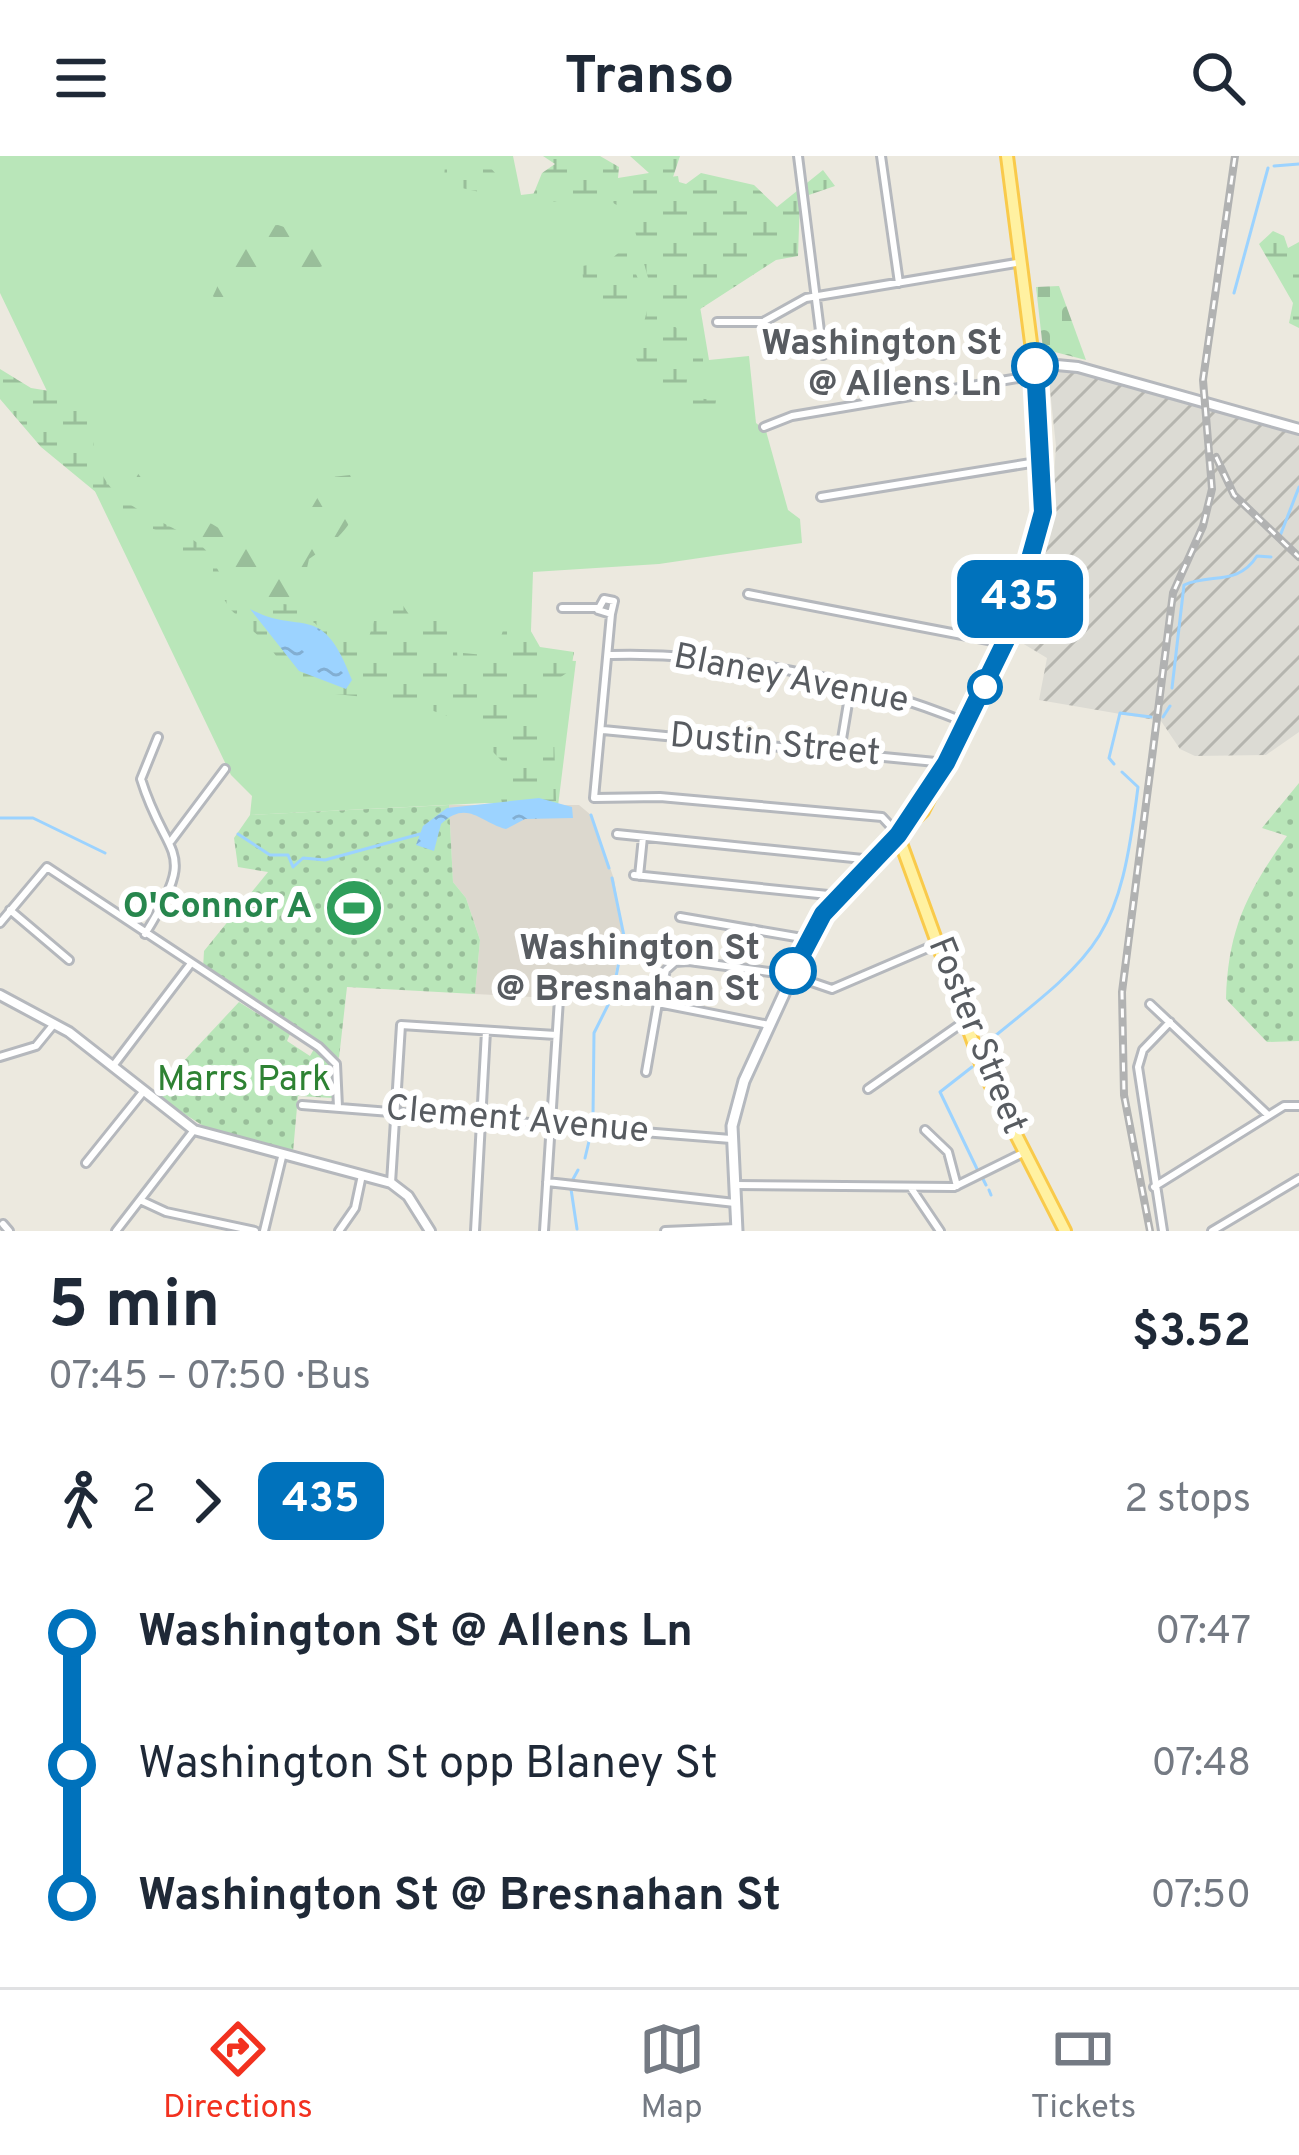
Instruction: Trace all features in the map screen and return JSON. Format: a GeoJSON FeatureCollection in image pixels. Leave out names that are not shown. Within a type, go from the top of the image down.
{"type":"FeatureCollection","features":[{"type":"Feature","properties":{"kind":"main road"},"geometry":{"type":"LineString","coordinates":[[912,872],[910,845],[1005,643],[1041,524],[1044,461],[1036,369],[1007,156]]}},
{"type":"Feature","properties":{"kind":"main road"},"geometry":{"type":"LineString","coordinates":[[898,835],[946,763]]}},
{"type":"Feature","properties":{"kind":"main road"},"geometry":{"type":"LineString","coordinates":[[737,1229],[731,1139],[741,1088],[791,975],[808,939],[838,896],[923,812]]}},
{"type":"Feature","properties":{"kind":"main road","name":"Foster Street"},"geometry":{"type":"LineString","coordinates":[[898,835],[965,1021],[1065,1231]]}},
{"type":"Feature","properties":{"kind":"street"},"geometry":{"type":"LineString","coordinates":[[798,156],[824,355]]}},
{"type":"Feature","properties":{"kind":"street"},"geometry":{"type":"LineString","coordinates":[[881,156],[898,283]]}},
{"type":"Feature","properties":{"kind":"street"},"geometry":{"type":"LineString","coordinates":[[717,322],[764,322],[816,297],[1022,262]]}},
{"type":"Feature","properties":{"kind":"street"},"geometry":{"type":"LineString","coordinates":[[764,427],[792,416],[1036,369],[1078,367],[1299,429]]}},
{"type":"Feature","properties":{"kind":"street"},"geometry":{"type":"LineString","coordinates":[[821,497],[1044,461]]}},
{"type":"Feature","properties":{"kind":"street"},"geometry":{"type":"LineString","coordinates":[[748,594],[1005,643]]}},
{"type":"Feature","properties":{"kind":"street"},"geometry":{"type":"LineString","coordinates":[[598,608],[604,598],[615,605],[594,798],[660,797],[882,817],[898,835]]}},
{"type":"Feature","properties":{"kind":"street"},"geometry":{"type":"LineString","coordinates":[[562,608],[598,608],[611,614]]}},
{"type":"Feature","properties":{"kind":"street","name":"Blaney Avenue"},"geometry":{"type":"LineString","coordinates":[[611,656],[693,656],[850,685],[968,723]]}},
{"type":"Feature","properties":{"kind":"street"},"geometry":{"type":"LineString","coordinates":[[840,751],[850,685]]}},
{"type":"Feature","properties":{"kind":"street","name":"Dustin Street"},"geometry":{"type":"LineString","coordinates":[[603,730],[946,763]]}},
{"type":"Feature","properties":{"kind":"street"},"geometry":{"type":"LineString","coordinates":[[145,935],[177,878],[171,841],[141,779],[158,737]]}},
{"type":"Feature","properties":{"kind":"street"},"geometry":{"type":"LineString","coordinates":[[171,841],[225,770]]}},
{"type":"Feature","properties":{"kind":"street"},"geometry":{"type":"LineString","coordinates":[[617,834],[873,860]]}},
{"type":"Feature","properties":{"kind":"street"},"geometry":{"type":"LineString","coordinates":[[643,837],[637,875],[838,896]]}},
{"type":"Feature","properties":{"kind":"street"},"geometry":{"type":"LineString","coordinates":[[0,923],[47,867],[189,966],[332,1057],[338,1107]]}},
{"type":"Feature","properties":{"kind":"street"},"geometry":{"type":"LineString","coordinates":[[10,910],[69,959]]}},
{"type":"Feature","properties":{"kind":"street"},"geometry":{"type":"LineString","coordinates":[[680,917],[808,939]]}},
{"type":"Feature","properties":{"kind":"street"},"geometry":{"type":"LineString","coordinates":[[646,1072],[666,970],[675,962],[791,975],[836,988],[938,944]]}},
{"type":"Feature","properties":{"kind":"street"},"geometry":{"type":"LineString","coordinates":[[113,1066],[189,966]]}},
{"type":"Feature","properties":{"kind":"street"},"geometry":{"type":"LineString","coordinates":[[0,995],[55,1024],[194,1130],[391,1183],[404,1191],[430,1231]]}},
{"type":"Feature","properties":{"kind":"street"},"geometry":{"type":"LineString","coordinates":[[544,1231],[559,1000]]}},
{"type":"Feature","properties":{"kind":"street"},"geometry":{"type":"LineString","coordinates":[[658,1003],[769,1025]]}},
{"type":"Feature","properties":{"kind":"street"},"geometry":{"type":"LineString","coordinates":[[1150,1004],[1268,1115]]}},
{"type":"Feature","properties":{"kind":"street"},"geometry":{"type":"LineString","coordinates":[[868,1089],[965,1021]]}},
{"type":"Feature","properties":{"kind":"street"},"geometry":{"type":"LineString","coordinates":[[1163,1231],[1139,1060],[1170,1022]]}},
{"type":"Feature","properties":{"kind":"street"},"geometry":{"type":"LineString","coordinates":[[0,1058],[36,1046],[55,1024]]}},
{"type":"Feature","properties":{"kind":"street"},"geometry":{"type":"LineString","coordinates":[[391,1183],[401,1025],[556,1035]]}},
{"type":"Feature","properties":{"kind":"street"},"geometry":{"type":"LineString","coordinates":[[475,1231],[486,1031]]}},
{"type":"Feature","properties":{"kind":"street"},"geometry":{"type":"LineString","coordinates":[[86,1163],[143,1092]]}},
{"type":"Feature","properties":{"kind":"street"},"geometry":{"type":"LineString","coordinates":[[1154,1187],[1290,1102],[1299,1106]]}},
{"type":"Feature","properties":{"kind":"street","name":"Clement Avenue"},"geometry":{"type":"LineString","coordinates":[[302,1105],[551,1121],[731,1139]]}},
{"type":"Feature","properties":{"kind":"street"},"geometry":{"type":"LineString","coordinates":[[116,1231],[194,1130]]}},
{"type":"Feature","properties":{"kind":"street"},"geometry":{"type":"LineString","coordinates":[[925,1130],[948,1152],[957,1186]]}},
{"type":"Feature","properties":{"kind":"street"},"geometry":{"type":"LineString","coordinates":[[734,1186],[957,1186],[1024,1153]]}},
{"type":"Feature","properties":{"kind":"street"},"geometry":{"type":"LineString","coordinates":[[140,1200],[166,1212],[260,1231],[282,1156]]}},
{"type":"Feature","properties":{"kind":"street"},"geometry":{"type":"LineString","coordinates":[[339,1231],[355,1208],[362,1175]]}},
{"type":"Feature","properties":{"kind":"street"},"geometry":{"type":"LineString","coordinates":[[1212,1231],[1299,1179]]}},
{"type":"Feature","properties":{"kind":"street"},"geometry":{"type":"LineString","coordinates":[[547,1182],[735,1203]]}},
{"type":"Feature","properties":{"kind":"street"},"geometry":{"type":"LineString","coordinates":[[911,1188],[940,1231]]}},
{"type":"Feature","properties":{"kind":"street"},"geometry":{"type":"LineString","coordinates":[[665,1231],[737,1229]]}},
{"type":"Feature","properties":{"kind":"shaded area"},"geometry":{"type":"Polygon","coordinates":[[[1062,367],[1299,436],[1299,732],[1266,755],[1195,756],[1180,749],[1161,721],[1039,700],[1047,658],[1022,643],[1051,526],[1056,446],[1048,372],[1062,367]]]}},
{"type":"Feature","properties":{"kind":"shaded area"},"geometry":{"type":"Polygon","coordinates":[[[449,805],[579,805],[591,815],[614,879],[623,933],[613,984],[554,980],[552,998],[475,994],[480,940],[466,898],[453,882],[449,805]]]}},
{"type":"Feature","properties":{"kind":"green space"},"geometry":{"type":"Polygon","coordinates":[[[0,156],[513,156],[521,195],[678,176],[709,360],[749,356],[756,423],[766,431],[788,510],[800,519],[802,543],[659,564],[533,572],[530,659],[576,661],[558,806],[485,803],[250,815],[252,796],[231,775],[0,293],[0,156]]]}},
{"type":"Feature","properties":{"kind":"green space"},"geometry":{"type":"Polygon","coordinates":[[[465,156],[488,165],[504,183],[502,197],[444,184],[445,161],[465,156]]]}},
{"type":"Feature","properties":{"kind":"green space"},"geometry":{"type":"Polygon","coordinates":[[[543,156],[600,156],[619,167],[618,178],[649,173],[630,156],[680,156],[672,180],[686,184],[701,173],[754,185],[777,207],[823,170],[835,186],[800,198],[798,256],[776,260],[674,326],[679,330],[689,320],[703,347],[703,365],[687,379],[686,390],[694,398],[716,400],[713,421],[700,434],[688,416],[648,386],[635,356],[652,292],[630,213],[600,195],[529,205],[542,173],[555,164],[543,156]]]}},
{"type":"Feature","properties":{"kind":"green space"},"geometry":{"type":"Polygon","coordinates":[[[278,225],[330,242],[336,248],[332,262],[301,275],[257,282],[224,311],[213,296],[230,248],[245,232],[278,225]]]}},
{"type":"Feature","properties":{"kind":"green space"},"geometry":{"type":"Polygon","coordinates":[[[1273,231],[1284,236],[1288,248],[1299,242],[1299,328],[1289,323],[1293,303],[1259,244],[1273,231]]]}},
{"type":"Feature","properties":{"kind":"green space"},"geometry":{"type":"Polygon","coordinates":[[[625,247],[643,291],[635,309],[621,313],[596,299],[585,303],[582,266],[608,262],[625,247]]]}},
{"type":"Feature","properties":{"kind":"green space"},"geometry":{"type":"Polygon","coordinates":[[[1059,286],[1086,360],[1043,349],[1036,287],[1059,286]]]}},
{"type":"Feature","properties":{"kind":"green space"},"geometry":{"type":"Polygon","coordinates":[[[0,369],[31,388],[74,395],[89,405],[96,460],[107,482],[129,504],[199,544],[230,588],[245,598],[330,613],[341,620],[345,638],[369,637],[378,608],[402,604],[412,619],[437,621],[456,635],[458,667],[463,666],[463,653],[495,656],[504,627],[528,626],[540,647],[574,652],[571,670],[549,686],[537,707],[538,725],[554,737],[556,801],[502,803],[498,784],[503,762],[462,721],[405,701],[335,694],[291,677],[269,646],[230,609],[207,571],[189,563],[168,535],[146,526],[129,528],[103,498],[41,447],[0,399],[0,369]],[[251,609],[277,646],[339,687],[324,635],[315,623],[251,609]]]}},
{"type":"Feature","properties":{"kind":"green space"},"geometry":{"type":"Polygon","coordinates":[[[125,466],[135,470],[164,506],[212,524],[262,554],[276,550],[295,533],[332,477],[350,475],[354,514],[341,534],[309,559],[307,568],[320,606],[282,606],[232,591],[203,546],[157,522],[128,486],[125,466]]]}},
{"type":"Feature","properties":{"kind":"green space"},"geometry":{"type":"Polygon","coordinates":[[[1299,783],[1299,1041],[1267,1042],[1226,999],[1228,974],[1242,912],[1287,836],[1262,828],[1299,783]]]}},
{"type":"Feature","properties":{"kind":"green space"},"geometry":{"type":"Polygon","coordinates":[[[449,805],[453,882],[466,898],[480,940],[475,994],[347,987],[339,1058],[203,969],[204,951],[268,872],[238,867],[234,838],[250,815],[449,805]]]}},
{"type":"Feature","properties":{"kind":"green space","name":"Marrs Park"},"geometry":{"type":"Polygon","coordinates":[[[239,1002],[290,1034],[287,1041],[310,1056],[314,1049],[332,1063],[333,1098],[298,1096],[293,1152],[216,1134],[153,1094],[239,1002]]]}},
{"type":"Feature","properties":{"kind":"water"},"geometry":{"type":"Polygon","coordinates":[[[250,609],[320,629],[341,655],[352,680],[346,689],[299,671],[250,609]]]}},
{"type":"Feature","properties":{"kind":"water"},"geometry":{"type":"Polygon","coordinates":[[[539,798],[572,807],[573,818],[525,819],[506,829],[458,813],[441,824],[434,851],[416,845],[423,826],[447,808],[539,798]]]}},
{"type":"Feature","properties":{"kind":"waterway"},"geometry":{"type":"LineString","coordinates":[[1274,166],[1299,164]]}},
{"type":"Feature","properties":{"kind":"waterway"},"geometry":{"type":"LineString","coordinates":[[1234,293],[1268,168]]}},
{"type":"Feature","properties":{"kind":"waterway"},"geometry":{"type":"LineString","coordinates":[[1280,536],[1299,487]]}},
{"type":"Feature","properties":{"kind":"waterway"},"geometry":{"type":"LineString","coordinates":[[1172,688],[1184,585],[1233,575],[1257,556],[1271,557]]}},
{"type":"Feature","properties":{"kind":"waterway"},"geometry":{"type":"LineString","coordinates":[[1163,717],[1170,706]]}},
{"type":"Feature","properties":{"kind":"waterway"},"geometry":{"type":"LineString","coordinates":[[1114,764],[1109,758],[1120,713],[1151,717]]}},
{"type":"Feature","properties":{"kind":"waterway"},"geometry":{"type":"LineString","coordinates":[[985,1044],[1080,961],[1112,910],[1123,878],[1138,787],[1122,772]]}},
{"type":"Feature","properties":{"kind":"waterway"},"geometry":{"type":"LineString","coordinates":[[591,815],[609,868]]}},
{"type":"Feature","properties":{"kind":"waterway"},"geometry":{"type":"LineString","coordinates":[[0,818],[33,818],[105,853]]}},
{"type":"Feature","properties":{"kind":"waterway"},"geometry":{"type":"LineString","coordinates":[[238,834],[270,855],[288,855],[293,867],[303,858],[325,860],[420,834]]}},
{"type":"Feature","properties":{"kind":"waterway"},"geometry":{"type":"LineString","coordinates":[[593,1116],[594,1033],[612,997],[624,936],[612,878]]}},
{"type":"Feature","properties":{"kind":"waterway"},"geometry":{"type":"LineString","coordinates":[[972,1067],[940,1092],[978,1171]]}},
{"type":"Feature","properties":{"kind":"waterway"},"geometry":{"type":"LineString","coordinates":[[585,1158],[591,1133]]}},
{"type":"Feature","properties":{"kind":"waterway"},"geometry":{"type":"LineString","coordinates":[[572,1181],[578,1170]]}},
{"type":"Feature","properties":{"kind":"waterway"},"geometry":{"type":"LineString","coordinates":[[983,1179],[986,1185]]}},
{"type":"Feature","properties":{"kind":"waterway"},"geometry":{"type":"LineString","coordinates":[[571,1189],[577,1229]]}},
{"type":"Feature","properties":{"kind":"waterway"},"geometry":{"type":"LineString","coordinates":[[989,1190],[991,1195]]}},
{"type":"Feature","properties":{"kind":"railway"},"geometry":{"type":"LineString","coordinates":[[1150,1231],[1124,1095],[1122,992],[1173,593],[1203,526],[1212,489],[1203,380],[1235,156]]}},
{"type":"Feature","properties":{"kind":"railway"},"geometry":{"type":"LineString","coordinates":[[1216,457],[1234,495],[1299,557]]}},
{"type":"Feature","properties":{"kind":"bus line","name":"435"},"geometry":{"type":"LineString","coordinates":[[793,971],[823,914],[898,835],[946,763],[1009,634],[1043,512],[1043,436],[1035,366]]}},
{"type":"Feature","properties":{"kind":"place","name":"Washington St @ Allens Ln"},"geometry":{"type":"Point","coordinates":[1035,366]}},
{"type":"Feature","properties":{"kind":"place","name":"O'Connor A"},"geometry":{"type":"Point","coordinates":[354,908]}},
{"type":"Feature","properties":{"kind":"place","name":"Washington St @ Bresnahan St"},"geometry":{"type":"Point","coordinates":[793,971]}}]}
